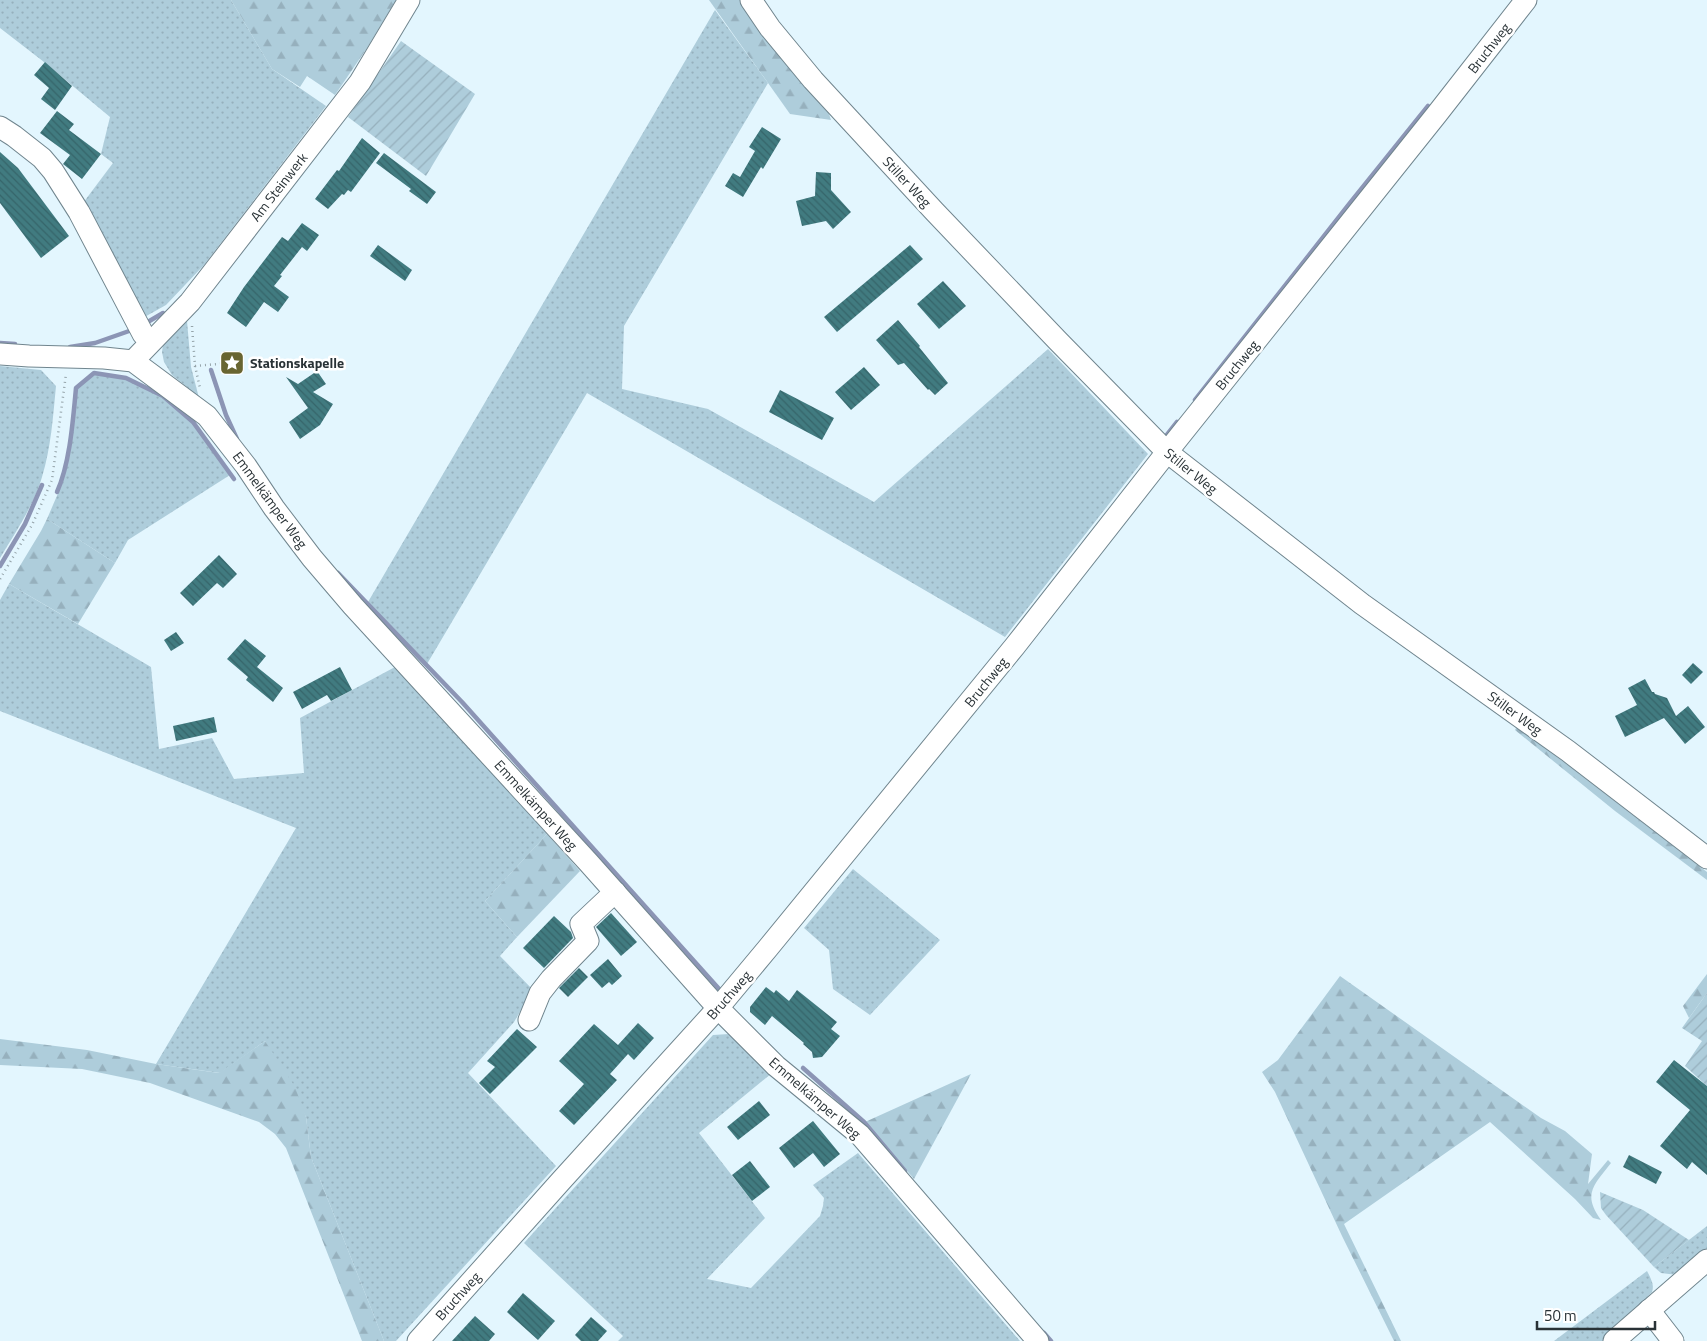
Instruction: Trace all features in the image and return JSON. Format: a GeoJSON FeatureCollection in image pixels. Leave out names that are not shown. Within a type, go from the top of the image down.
{"type":"FeatureCollection","features":[{"type":"Feature","properties":{"kind":"street","name":"Am Steinwerk"},"geometry":{"type":"LineString","coordinates":[[133,362],[190,302],[360,82],[409,0]]}},
{"type":"Feature","properties":{"kind":"street","name":"Stiller Weg"},"geometry":{"type":"LineString","coordinates":[[752,0],[770,28],[820,87],[934,211],[1167,452],[1362,604],[1568,751],[1707,858]]}},
{"type":"Feature","properties":{"kind":"street","name":"Bruchweg"},"geometry":{"type":"LineString","coordinates":[[418,1341],[718,1008],[1016,646],[1167,452],[1526,0]]}},
{"type":"Feature","properties":{"kind":"street"},"geometry":{"type":"LineString","coordinates":[[0,127],[42,158],[53,171],[79,212],[143,334],[150,342]]}},
{"type":"Feature","properties":{"kind":"street","name":"Emmelkämper Weg"},"geometry":{"type":"LineString","coordinates":[[0,354],[104,358],[133,362],[207,416],[246,466],[274,508],[312,558],[353,606],[615,892],[718,1008],[776,1066],[860,1135],[1038,1341]]}},
{"type":"Feature","properties":{"kind":"street"},"geometry":{"type":"LineString","coordinates":[[529,1020],[540,993],[588,941],[581,924],[615,892]]}},
{"type":"Feature","properties":{"kind":"street"},"geometry":{"type":"LineString","coordinates":[[1614,1341],[1707,1260]]}},
{"type":"Feature","properties":{"kind":"street"},"geometry":{"type":"LineString","coordinates":[[1649,1310],[1673,1341]]}},
{"type":"Feature","properties":{"kind":"path"},"geometry":{"type":"LineString","coordinates":[[190,302],[195,366],[207,416]]}},
{"type":"Feature","properties":{"kind":"path"},"geometry":{"type":"LineString","coordinates":[[0,579],[32,525],[52,480],[69,358]]}},
{"type":"Feature","properties":{"kind":"path"},"geometry":{"type":"LineString","coordinates":[[195,366],[229,363]]}},
{"type":"Feature","properties":{"kind":"green space"},"geometry":{"type":"Polygon","coordinates":[[[0,0],[231,0],[272,69],[326,106],[204,265],[166,305],[141,319],[80,207],[113,163],[101,154],[110,117],[0,28],[0,0]]]}},
{"type":"Feature","properties":{"kind":"green space"},"geometry":{"type":"Polygon","coordinates":[[[231,0],[396,0],[367,48],[335,95],[307,76],[300,87],[272,69],[231,0]]]}},
{"type":"Feature","properties":{"kind":"green space"},"geometry":{"type":"Polygon","coordinates":[[[709,0],[747,0],[828,111],[831,120],[790,114],[709,0]]]}},
{"type":"Feature","properties":{"kind":"green space"},"geometry":{"type":"Polygon","coordinates":[[[715,10],[768,83],[624,326],[622,389],[708,409],[874,502],[1048,349],[1148,454],[1005,637],[587,393],[427,664],[368,602],[715,10]]]}},
{"type":"Feature","properties":{"kind":"green space"},"geometry":{"type":"Polygon","coordinates":[[[401,41],[475,94],[426,176],[348,117],[401,41]]]}},
{"type":"Feature","properties":{"kind":"green space"},"geometry":{"type":"Polygon","coordinates":[[[187,321],[191,367],[199,398],[197,400],[187,387],[172,375],[164,362],[162,352],[164,337],[180,322],[187,321]]]}},
{"type":"Feature","properties":{"kind":"green space"},"geometry":{"type":"Polygon","coordinates":[[[0,366],[41,370],[56,386],[50,443],[39,487],[24,519],[0,558],[0,366]]]}},
{"type":"Feature","properties":{"kind":"green space"},"geometry":{"type":"Polygon","coordinates":[[[94,374],[125,379],[162,397],[192,422],[230,475],[128,540],[115,563],[47,519],[62,484],[72,434],[77,389],[94,374]]]}},
{"type":"Feature","properties":{"kind":"green space"},"geometry":{"type":"Polygon","coordinates":[[[47,519],[115,563],[78,624],[9,584],[47,519]]]}},
{"type":"Feature","properties":{"kind":"green space"},"geometry":{"type":"Polygon","coordinates":[[[9,584],[151,667],[159,749],[212,738],[234,779],[304,773],[300,718],[395,667],[445,718],[547,834],[485,901],[517,937],[500,956],[533,990],[514,1022],[468,1073],[556,1166],[396,1341],[384,1341],[311,1157],[306,1117],[265,1041],[220,1073],[156,1064],[296,828],[0,711],[0,600],[9,584]]]}},
{"type":"Feature","properties":{"kind":"green space"},"geometry":{"type":"Polygon","coordinates":[[[1517,726],[1707,872],[1707,880],[1615,811],[1515,730],[1517,726]]]}},
{"type":"Feature","properties":{"kind":"green space"},"geometry":{"type":"Polygon","coordinates":[[[547,834],[580,871],[517,937],[485,901],[547,834]]]}},
{"type":"Feature","properties":{"kind":"green space"},"geometry":{"type":"Polygon","coordinates":[[[853,869],[940,940],[870,1015],[833,989],[829,950],[804,928],[853,869]]]}},
{"type":"Feature","properties":{"kind":"green space"},"geometry":{"type":"Polygon","coordinates":[[[1707,974],[1707,993],[1689,1018],[1683,1006],[1707,974]]]}},
{"type":"Feature","properties":{"kind":"green space"},"geometry":{"type":"Polygon","coordinates":[[[1340,976],[1541,1118],[1565,1131],[1592,1154],[1588,1184],[1608,1160],[1611,1163],[1592,1190],[1592,1203],[1601,1220],[1593,1218],[1575,1199],[1490,1122],[1344,1224],[1401,1341],[1394,1341],[1342,1236],[1275,1092],[1262,1072],[1278,1060],[1340,976]]]}},
{"type":"Feature","properties":{"kind":"green space"},"geometry":{"type":"Polygon","coordinates":[[[1707,993],[1707,1086],[1685,1066],[1702,1041],[1682,1028],[1707,993]]]}},
{"type":"Feature","properties":{"kind":"green space"},"geometry":{"type":"Polygon","coordinates":[[[729,1034],[772,1073],[699,1133],[765,1218],[707,1279],[751,1288],[820,1216],[824,1198],[813,1185],[858,1153],[1020,1341],[618,1341],[623,1336],[524,1243],[713,1035],[729,1034]]]}},
{"type":"Feature","properties":{"kind":"green space"},"geometry":{"type":"Polygon","coordinates":[[[0,1039],[87,1050],[156,1064],[219,1073],[265,1041],[295,1087],[306,1117],[311,1157],[384,1341],[362,1341],[286,1148],[275,1134],[259,1122],[150,1083],[82,1069],[0,1065],[0,1039]]]}},
{"type":"Feature","properties":{"kind":"green space"},"geometry":{"type":"Polygon","coordinates":[[[971,1074],[914,1179],[865,1122],[971,1074]]]}},
{"type":"Feature","properties":{"kind":"green space"},"geometry":{"type":"Polygon","coordinates":[[[1600,1192],[1643,1210],[1689,1240],[1654,1267],[1606,1215],[1601,1208],[1600,1192]]]}},
{"type":"Feature","properties":{"kind":"green space"},"geometry":{"type":"Polygon","coordinates":[[[1707,1226],[1707,1252],[1677,1275],[1661,1273],[1654,1267],[1707,1226]]]}},
{"type":"Feature","properties":{"kind":"green space"},"geometry":{"type":"Polygon","coordinates":[[[1647,1271],[1653,1284],[1652,1292],[1606,1341],[1554,1341],[1647,1271]]]}},
{"type":"Feature","properties":{"kind":"building"},"geometry":{"type":"Polygon","coordinates":[[[45,62],[72,86],[55,110],[41,99],[49,88],[34,75],[45,62]]]}},
{"type":"Feature","properties":{"kind":"building"},"geometry":{"type":"Polygon","coordinates":[[[57,111],[74,124],[69,130],[101,154],[82,179],[63,164],[70,155],[40,133],[57,111]]]}},
{"type":"Feature","properties":{"kind":"building"},"geometry":{"type":"Polygon","coordinates":[[[762,127],[781,139],[743,197],[725,186],[733,173],[740,177],[755,151],[749,147],[762,127]]]}},
{"type":"Feature","properties":{"kind":"building"},"geometry":{"type":"Polygon","coordinates":[[[362,138],[380,153],[351,192],[348,190],[344,195],[342,194],[328,209],[315,199],[337,170],[339,171],[362,138]]]}},
{"type":"Feature","properties":{"kind":"building"},"geometry":{"type":"Polygon","coordinates":[[[0,152],[18,168],[69,236],[41,258],[0,203],[0,152]]]}},
{"type":"Feature","properties":{"kind":"building"},"geometry":{"type":"Polygon","coordinates":[[[384,153],[436,192],[427,204],[409,191],[411,189],[376,163],[384,153]]]}},
{"type":"Feature","properties":{"kind":"building"},"geometry":{"type":"Polygon","coordinates":[[[816,172],[831,173],[831,190],[851,212],[833,229],[826,221],[802,226],[796,201],[815,196],[816,172]]]}},
{"type":"Feature","properties":{"kind":"building"},"geometry":{"type":"Polygon","coordinates":[[[302,223],[319,235],[307,251],[302,247],[280,275],[282,276],[274,286],[289,297],[278,312],[264,302],[246,327],[227,313],[282,237],[288,241],[302,223]]]}},
{"type":"Feature","properties":{"kind":"building"},"geometry":{"type":"Polygon","coordinates":[[[378,245],[412,270],[405,281],[370,256],[378,245]]]}},
{"type":"Feature","properties":{"kind":"building"},"geometry":{"type":"Polygon","coordinates":[[[910,245],[923,259],[837,332],[824,317],[910,245]]]}},
{"type":"Feature","properties":{"kind":"building"},"geometry":{"type":"Polygon","coordinates":[[[943,281],[966,306],[939,329],[917,304],[943,281]]]}},
{"type":"Feature","properties":{"kind":"building"},"geometry":{"type":"Polygon","coordinates":[[[898,320],[948,383],[935,395],[928,390],[904,363],[898,365],[876,340],[898,320]]]}},
{"type":"Feature","properties":{"kind":"building"},"geometry":{"type":"Polygon","coordinates":[[[864,367],[880,385],[851,410],[835,392],[864,367]]]}},
{"type":"Feature","properties":{"kind":"building"},"geometry":{"type":"Polygon","coordinates":[[[317,371],[326,384],[313,392],[333,404],[320,425],[300,439],[289,422],[308,408],[286,377],[298,384],[317,371]]]}},
{"type":"Feature","properties":{"kind":"building"},"geometry":{"type":"Polygon","coordinates":[[[780,390],[834,418],[822,440],[769,412],[780,390]]]}},
{"type":"Feature","properties":{"kind":"building"},"geometry":{"type":"Polygon","coordinates":[[[219,555],[237,574],[223,588],[217,583],[193,606],[180,593],[219,555]]]}},
{"type":"Feature","properties":{"kind":"building"},"geometry":{"type":"Polygon","coordinates":[[[176,632],[184,643],[171,651],[164,640],[176,632]]]}},
{"type":"Feature","properties":{"kind":"building"},"geometry":{"type":"Polygon","coordinates":[[[245,639],[266,656],[257,667],[283,688],[273,702],[246,680],[248,677],[227,659],[245,639]]]}},
{"type":"Feature","properties":{"kind":"building"},"geometry":{"type":"Polygon","coordinates":[[[1693,663],[1703,672],[1691,684],[1682,675],[1693,663]]]}},
{"type":"Feature","properties":{"kind":"building"},"geometry":{"type":"Polygon","coordinates":[[[340,667],[352,690],[331,701],[327,695],[302,709],[293,692],[340,667]]]}},
{"type":"Feature","properties":{"kind":"building"},"geometry":{"type":"Polygon","coordinates":[[[1645,679],[1652,692],[1667,698],[1676,716],[1688,706],[1705,727],[1685,744],[1664,718],[1625,737],[1615,716],[1637,705],[1628,688],[1645,679]]]}},
{"type":"Feature","properties":{"kind":"building"},"geometry":{"type":"Polygon","coordinates":[[[214,717],[217,732],[176,741],[173,726],[214,717]]]}},
{"type":"Feature","properties":{"kind":"building"},"geometry":{"type":"Polygon","coordinates":[[[611,913],[637,942],[621,956],[596,927],[611,913]]]}},
{"type":"Feature","properties":{"kind":"building"},"geometry":{"type":"Polygon","coordinates":[[[554,916],[571,932],[573,938],[544,968],[523,948],[554,916]]]}},
{"type":"Feature","properties":{"kind":"building"},"geometry":{"type":"Polygon","coordinates":[[[608,959],[622,976],[612,985],[609,982],[602,988],[590,975],[608,959]]]}},
{"type":"Feature","properties":{"kind":"building"},"geometry":{"type":"Polygon","coordinates":[[[579,968],[588,977],[568,997],[559,988],[579,968]]]}},
{"type":"Feature","properties":{"kind":"building"},"geometry":{"type":"Polygon","coordinates":[[[766,987],[774,993],[776,990],[789,1001],[797,990],[837,1022],[831,1029],[840,1036],[822,1057],[813,1058],[812,1052],[804,1043],[772,1016],[765,1025],[750,1012],[750,1007],[766,987]]]}},
{"type":"Feature","properties":{"kind":"building"},"geometry":{"type":"Polygon","coordinates":[[[638,1023],[654,1038],[634,1060],[628,1054],[610,1074],[617,1080],[574,1125],[559,1111],[584,1084],[559,1061],[594,1024],[618,1045],[638,1023]]]}},
{"type":"Feature","properties":{"kind":"building"},"geometry":{"type":"Polygon","coordinates":[[[517,1029],[537,1047],[490,1094],[479,1083],[495,1067],[487,1061],[517,1029]]]}},
{"type":"Feature","properties":{"kind":"building"},"geometry":{"type":"Polygon","coordinates":[[[1674,1060],[1707,1086],[1707,1175],[1692,1162],[1687,1169],[1660,1146],[1690,1110],[1656,1082],[1674,1060]]]}},
{"type":"Feature","properties":{"kind":"building"},"geometry":{"type":"Polygon","coordinates":[[[759,1101],[770,1115],[738,1140],[727,1127],[759,1101]]]}},
{"type":"Feature","properties":{"kind":"building"},"geometry":{"type":"Polygon","coordinates":[[[813,1121],[840,1154],[824,1167],[813,1153],[794,1168],[779,1148],[813,1121]]]}},
{"type":"Feature","properties":{"kind":"building"},"geometry":{"type":"Polygon","coordinates":[[[1629,1155],[1662,1172],[1656,1184],[1623,1167],[1629,1155]]]}},
{"type":"Feature","properties":{"kind":"building"},"geometry":{"type":"Polygon","coordinates":[[[750,1161],[770,1187],[752,1201],[732,1175],[750,1161]]]}},
{"type":"Feature","properties":{"kind":"building"},"geometry":{"type":"Polygon","coordinates":[[[523,1293],[555,1321],[538,1340],[507,1312],[523,1293]]]}},
{"type":"Feature","properties":{"kind":"building"},"geometry":{"type":"Polygon","coordinates":[[[475,1316],[495,1334],[489,1341],[452,1341],[475,1316]]]}},
{"type":"Feature","properties":{"kind":"building"},"geometry":{"type":"Polygon","coordinates":[[[591,1317],[607,1331],[598,1341],[581,1341],[575,1335],[591,1317]]]}},
{"type":"Feature","properties":{"kind":"waterway"},"geometry":{"type":"LineString","coordinates":[[1195,400],[1428,106]]}},
{"type":"Feature","properties":{"kind":"waterway"},"geometry":{"type":"LineString","coordinates":[[146,323],[163,313]]}},
{"type":"Feature","properties":{"kind":"waterway"},"geometry":{"type":"LineString","coordinates":[[70,347],[95,343],[132,330]]}},
{"type":"Feature","properties":{"kind":"waterway"},"geometry":{"type":"LineString","coordinates":[[0,343],[15,344]]}},
{"type":"Feature","properties":{"kind":"waterway"},"geometry":{"type":"LineString","coordinates":[[211,370],[226,415],[237,439]]}},
{"type":"Feature","properties":{"kind":"waterway"},"geometry":{"type":"LineString","coordinates":[[57,492],[68,455],[76,388],[94,373],[126,378],[163,396],[193,422],[234,479]]}},
{"type":"Feature","properties":{"kind":"waterway"},"geometry":{"type":"LineString","coordinates":[[1166,436],[1177,422]]}},
{"type":"Feature","properties":{"kind":"waterway"},"geometry":{"type":"LineString","coordinates":[[0,566],[25,524],[42,485]]}},
{"type":"Feature","properties":{"kind":"waterway"},"geometry":{"type":"LineString","coordinates":[[338,573],[462,702],[720,990]]}},
{"type":"Feature","properties":{"kind":"waterway"},"geometry":{"type":"LineString","coordinates":[[803,1068],[864,1122],[905,1171]]}},
{"type":"Feature","properties":{"kind":"waterway"},"geometry":{"type":"LineString","coordinates":[[1044,1333],[1051,1341]]}},
{"type":"Feature","properties":{"kind":"place","name":"Stationskapelle"},"geometry":{"type":"Point","coordinates":[232,363]}}]}
